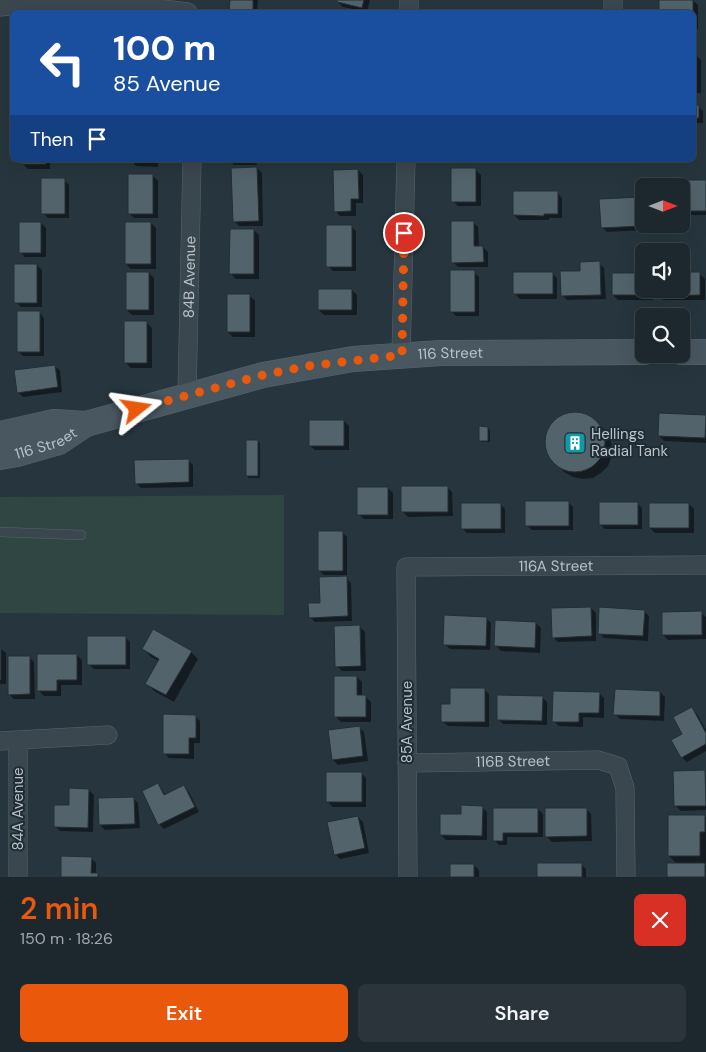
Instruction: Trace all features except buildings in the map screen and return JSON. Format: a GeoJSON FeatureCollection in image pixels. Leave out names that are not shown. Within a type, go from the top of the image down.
{"type":"FeatureCollection","features":[{"type":"Feature","properties":{"kind":"street"},"geometry":{"type":"LineString","coordinates":[[0,7],[146,8],[166,10]]}},
{"type":"Feature","properties":{"kind":"street","name":"84B Avenue"},"geometry":{"type":"LineString","coordinates":[[187,395],[192,162]]}},
{"type":"Feature","properties":{"kind":"street"},"geometry":{"type":"LineString","coordinates":[[402,355],[406,162]]}},
{"type":"Feature","properties":{"kind":"street","name":"116 Street"},"geometry":{"type":"LineString","coordinates":[[0,457],[59,442],[86,424],[263,375],[308,366],[402,355],[441,353],[635,352]]}},
{"type":"Feature","properties":{"kind":"street"},"geometry":{"type":"LineString","coordinates":[[690,352],[706,352]]}},
{"type":"Feature","properties":{"kind":"street","name":"116 Street"},"geometry":{"type":"LineString","coordinates":[[0,434],[54,422],[86,424]]}},
{"type":"Feature","properties":{"kind":"street","name":"116A Street"},"geometry":{"type":"LineString","coordinates":[[406,567],[706,565]]}},
{"type":"Feature","properties":{"kind":"street","name":"85A Avenue"},"geometry":{"type":"LineString","coordinates":[[406,567],[408,877]]}},
{"type":"Feature","properties":{"kind":"street"},"geometry":{"type":"LineString","coordinates":[[0,741],[108,735]]}},
{"type":"Feature","properties":{"kind":"street","name":"84A Avenue"},"geometry":{"type":"LineString","coordinates":[[18,741],[18,877]]}},
{"type":"Feature","properties":{"kind":"street","name":"116B Street"},"geometry":{"type":"LineString","coordinates":[[407,763],[598,760],[618,766],[625,788],[626,877]]}},
{"type":"Feature","properties":{"kind":"lane"},"geometry":{"type":"LineString","coordinates":[[0,532],[81,535]]}},
{"type":"Feature","properties":{"kind":"green space"},"geometry":{"type":"Polygon","coordinates":[[[284,495],[284,615],[0,613],[0,497],[284,495]]]}},
{"type":"Feature","properties":{"kind":"place","name":"Hellings Radial Tank"},"geometry":{"type":"Point","coordinates":[575,443]}},
{"type":"Feature","properties":{"kind":"route"},"geometry":{"type":"LineString","coordinates":[[137,409],[263,375],[353,359],[402,355],[404,233]]}}]}
